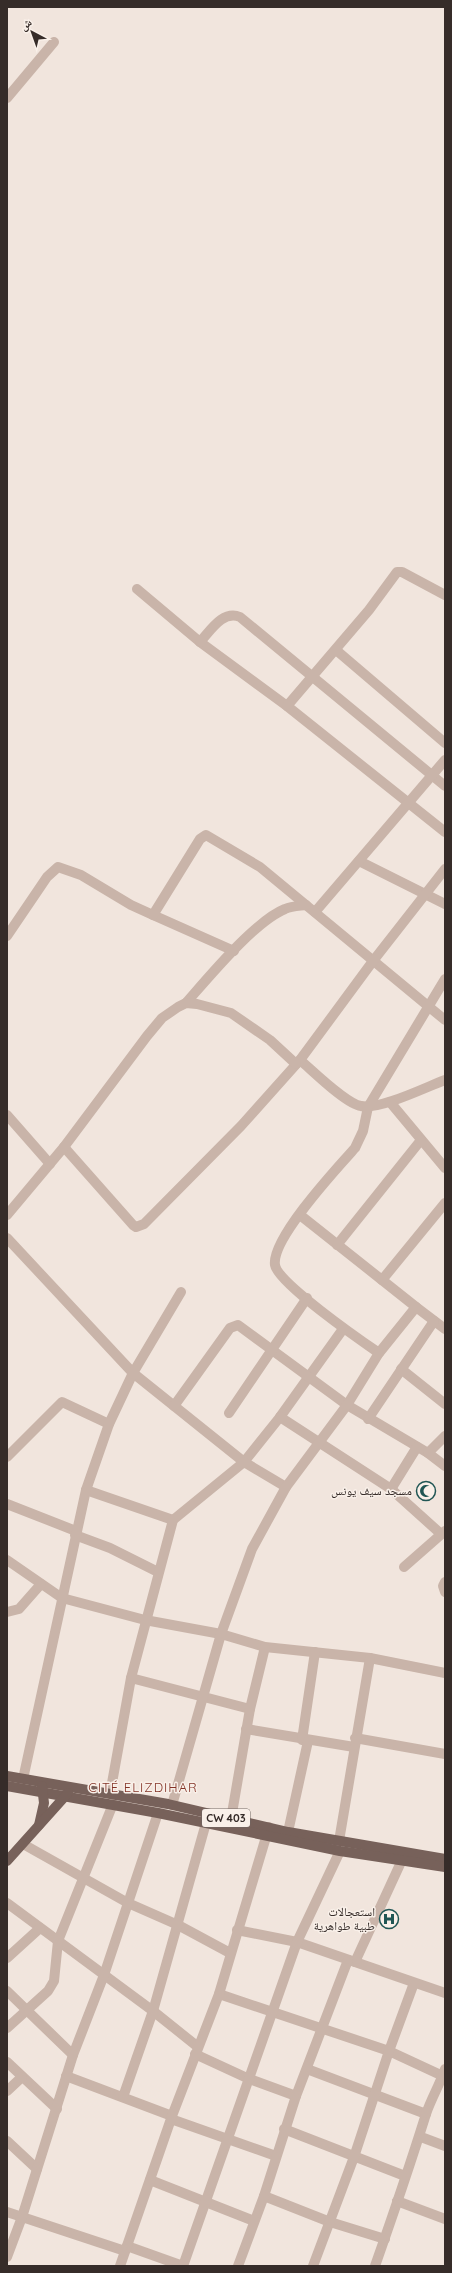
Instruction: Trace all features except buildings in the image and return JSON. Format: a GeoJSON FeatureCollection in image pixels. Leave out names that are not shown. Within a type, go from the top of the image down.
{"type":"FeatureCollection","features":[{"type":"Feature","properties":{"kind":"main road","name":"CW 403"},"geometry":{"type":"LineString","coordinates":[[7,1776],[23,1779],[66,1796],[206,1823],[267,1832],[402,1860],[445,1867]]}},
{"type":"Feature","properties":{"kind":"main road","name":"CW 403"},"geometry":{"type":"LineString","coordinates":[[7,1786],[72,1788],[110,1794],[172,1805],[231,1819],[267,1832],[288,1832],[339,1846],[445,1859]]}},
{"type":"Feature","properties":{"kind":"main road"},"geometry":{"type":"LineString","coordinates":[[39,1826],[44,1803],[42,1787]]}},
{"type":"Feature","properties":{"kind":"main road"},"geometry":{"type":"LineString","coordinates":[[7,1861],[72,1788]]}},
{"type":"Feature","properties":{"kind":"street"},"geometry":{"type":"LineString","coordinates":[[7,98],[54,42]]}},
{"type":"Feature","properties":{"kind":"street"},"geometry":{"type":"LineString","coordinates":[[287,706],[336,650],[397,572],[402,572],[445,595]]}},
{"type":"Feature","properties":{"kind":"street"},"geometry":{"type":"LineString","coordinates":[[137,589],[200,642],[287,706],[445,832]]}},
{"type":"Feature","properties":{"kind":"street"},"geometry":{"type":"LineString","coordinates":[[200,642],[223,617],[235,615],[445,786]]}},
{"type":"Feature","properties":{"kind":"street"},"geometry":{"type":"LineString","coordinates":[[336,650],[445,744]]}},
{"type":"Feature","properties":{"kind":"street"},"geometry":{"type":"LineString","coordinates":[[315,912],[433,776],[445,760]]}},
{"type":"Feature","properties":{"kind":"street"},"geometry":{"type":"LineString","coordinates":[[153,915],[200,839],[206,835],[260,868],[445,1020]]}},
{"type":"Feature","properties":{"kind":"street"},"geometry":{"type":"LineString","coordinates":[[359,861],[445,904]]}},
{"type":"Feature","properties":{"kind":"street"},"geometry":{"type":"LineString","coordinates":[[7,936],[47,877],[58,867],[81,875],[131,906],[234,951]]}},
{"type":"Feature","properties":{"kind":"street"},"geometry":{"type":"LineString","coordinates":[[64,1147],[133,1225],[139,1226],[153,1216],[236,1131],[298,1062],[373,961],[445,869]]}},
{"type":"Feature","properties":{"kind":"street"},"geometry":{"type":"LineString","coordinates":[[9,1207],[64,1147],[162,1018],[186,1003],[234,951],[276,914],[288,908],[306,905]]}},
{"type":"Feature","properties":{"kind":"street"},"geometry":{"type":"LineString","coordinates":[[379,1353],[343,1329],[281,1276],[275,1264],[283,1236],[355,1148],[363,1131],[368,1106],[445,979]]}},
{"type":"Feature","properties":{"kind":"street"},"geometry":{"type":"LineString","coordinates":[[186,1003],[211,1006],[242,1018],[348,1100],[361,1106],[390,1102],[445,1080]]}},
{"type":"Feature","properties":{"kind":"street"},"geometry":{"type":"LineString","coordinates":[[390,1102],[445,1168]]}},
{"type":"Feature","properties":{"kind":"street"},"geometry":{"type":"LineString","coordinates":[[7,1115],[50,1164]]}},
{"type":"Feature","properties":{"kind":"street"},"geometry":{"type":"LineString","coordinates":[[337,1245],[421,1140]]}},
{"type":"Feature","properties":{"kind":"street"},"geometry":{"type":"LineString","coordinates":[[382,1280],[445,1203]]}},
{"type":"Feature","properties":{"kind":"street"},"geometry":{"type":"LineString","coordinates":[[300,1215],[445,1329]]}},
{"type":"Feature","properties":{"kind":"street"},"geometry":{"type":"LineString","coordinates":[[7,1238],[133,1373],[244,1462],[286,1487]]}},
{"type":"Feature","properties":{"kind":"street"},"geometry":{"type":"LineString","coordinates":[[23,1779],[75,1533],[86,1490],[109,1424],[133,1373],[181,1292]]}},
{"type":"Feature","properties":{"kind":"street"},"geometry":{"type":"LineString","coordinates":[[229,1414],[307,1298]]}},
{"type":"Feature","properties":{"kind":"street"},"geometry":{"type":"LineString","coordinates":[[172,1805],[221,1634],[252,1548],[286,1487],[320,1443],[379,1353],[416,1307]]}},
{"type":"Feature","properties":{"kind":"street"},"geometry":{"type":"LineString","coordinates":[[368,1419],[434,1320]]}},
{"type":"Feature","properties":{"kind":"street"},"geometry":{"type":"LineString","coordinates":[[174,1406],[230,1328],[238,1325],[346,1405],[428,1453],[445,1466]]}},
{"type":"Feature","properties":{"kind":"street"},"geometry":{"type":"LineString","coordinates":[[110,1794],[131,1678],[173,1520],[244,1462],[280,1417],[343,1329]]}},
{"type":"Feature","properties":{"kind":"street"},"geometry":{"type":"LineString","coordinates":[[401,1369],[445,1404]]}},
{"type":"Feature","properties":{"kind":"street"},"geometry":{"type":"LineString","coordinates":[[7,1457],[62,1402],[109,1424]]}},
{"type":"Feature","properties":{"kind":"street"},"geometry":{"type":"LineString","coordinates":[[280,1417],[391,1489],[443,1532],[404,1567]]}},
{"type":"Feature","properties":{"kind":"street"},"geometry":{"type":"LineString","coordinates":[[428,1453],[445,1436]]}},
{"type":"Feature","properties":{"kind":"street"},"geometry":{"type":"LineString","coordinates":[[391,1489],[417,1447]]}},
{"type":"Feature","properties":{"kind":"street"},"geometry":{"type":"LineString","coordinates":[[86,1490],[173,1520]]}},
{"type":"Feature","properties":{"kind":"street"},"geometry":{"type":"LineString","coordinates":[[7,1504],[110,1548],[158,1572]]}},
{"type":"Feature","properties":{"kind":"street"},"geometry":{"type":"LineString","coordinates":[[7,1560],[62,1598],[146,1620],[221,1634],[265,1647],[370,1658],[445,1673]]}},
{"type":"Feature","properties":{"kind":"street"},"geometry":{"type":"LineString","coordinates":[[445,1582],[443,1586],[445,1592]]}},
{"type":"Feature","properties":{"kind":"street"},"geometry":{"type":"LineString","coordinates":[[7,1612],[19,1608],[41,1584]]}},
{"type":"Feature","properties":{"kind":"street"},"geometry":{"type":"LineString","coordinates":[[231,1819],[246,1729],[265,1647]]}},
{"type":"Feature","properties":{"kind":"street"},"geometry":{"type":"LineString","coordinates":[[288,1832],[305,1740],[315,1652]]}},
{"type":"Feature","properties":{"kind":"street"},"geometry":{"type":"LineString","coordinates":[[7,2212],[22,2218],[183,2266],[247,2078],[297,1942],[339,1846],[354,1742],[370,1658]]}},
{"type":"Feature","properties":{"kind":"street"},"geometry":{"type":"LineString","coordinates":[[131,1678],[250,1709]]}},
{"type":"Feature","properties":{"kind":"street"},"geometry":{"type":"LineString","coordinates":[[246,1729],[305,1740],[354,1742],[445,1754]]}},
{"type":"Feature","properties":{"kind":"street"},"geometry":{"type":"LineString","coordinates":[[7,2028],[48,1991],[54,1981],[58,1941],[82,1877],[113,1804]]}},
{"type":"Feature","properties":{"kind":"street"},"geometry":{"type":"LineString","coordinates":[[7,2257],[22,2218],[66,2076],[104,1975],[158,1813]]}},
{"type":"Feature","properties":{"kind":"street"},"geometry":{"type":"LineString","coordinates":[[123,2097],[153,2011],[206,1823]]}},
{"type":"Feature","properties":{"kind":"street"},"geometry":{"type":"LineString","coordinates":[[120,2266],[171,2118],[219,1994],[267,1832]]}},
{"type":"Feature","properties":{"kind":"street"},"geometry":{"type":"LineString","coordinates":[[23,1844],[128,1903],[178,1925],[230,1953]]}},
{"type":"Feature","properties":{"kind":"street"},"geometry":{"type":"LineString","coordinates":[[238,2266],[264,2196],[284,2129],[322,2028],[352,1961],[402,1860]]}},
{"type":"Feature","properties":{"kind":"street"},"geometry":{"type":"LineString","coordinates":[[7,1903],[153,2011],[197,2050],[247,2078],[296,2096]]}},
{"type":"Feature","properties":{"kind":"street"},"geometry":{"type":"LineString","coordinates":[[7,1958],[40,1928]]}},
{"type":"Feature","properties":{"kind":"street"},"geometry":{"type":"LineString","coordinates":[[237,1930],[297,1942],[445,1993]]}},
{"type":"Feature","properties":{"kind":"street"},"geometry":{"type":"LineString","coordinates":[[313,2266],[354,2157],[376,2095],[389,2051],[414,1983]]}},
{"type":"Feature","properties":{"kind":"street"},"geometry":{"type":"LineString","coordinates":[[7,1991],[26,2012],[73,2056]]}},
{"type":"Feature","properties":{"kind":"street"},"geometry":{"type":"LineString","coordinates":[[219,1994],[389,2051],[444,2074],[426,2114],[421,2137],[405,2176],[376,2266]]}},
{"type":"Feature","properties":{"kind":"street"},"geometry":{"type":"LineString","coordinates":[[7,2062],[56,2109]]}},
{"type":"Feature","properties":{"kind":"street"},"geometry":{"type":"LineString","coordinates":[[307,2069],[426,2114]]}},
{"type":"Feature","properties":{"kind":"street"},"geometry":{"type":"LineString","coordinates":[[66,2076],[123,2097],[171,2118],[276,2156]]}},
{"type":"Feature","properties":{"kind":"street"},"geometry":{"type":"LineString","coordinates":[[7,2091],[22,2077]]}},
{"type":"Feature","properties":{"kind":"street"},"geometry":{"type":"LineString","coordinates":[[284,2129],[405,2176]]}},
{"type":"Feature","properties":{"kind":"street"},"geometry":{"type":"LineString","coordinates":[[421,2137],[445,2146]]}},
{"type":"Feature","properties":{"kind":"street"},"geometry":{"type":"LineString","coordinates":[[7,2141],[37,2169]]}},
{"type":"Feature","properties":{"kind":"street"},"geometry":{"type":"LineString","coordinates":[[150,2180],[254,2221]]}},
{"type":"Feature","properties":{"kind":"street"},"geometry":{"type":"LineString","coordinates":[[264,2196],[330,2222],[385,2238]]}},
{"type":"Feature","properties":{"kind":"street"},"geometry":{"type":"LineString","coordinates":[[397,2201],[445,2219]]}},
{"type":"Feature","properties":{"kind":"place","name":"مسجد سيف يونس"},"geometry":{"type":"Point","coordinates":[426,1491]}},
{"type":"Feature","properties":{"kind":"place","name":"استعجالات طبية طواهرية"},"geometry":{"type":"Point","coordinates":[389,1919]}},
{"type":"Feature","properties":{"kind":"district","name":"CITÉ ELIZDIHAR"},"geometry":{"type":"Point","coordinates":[143,1787]}}]}
